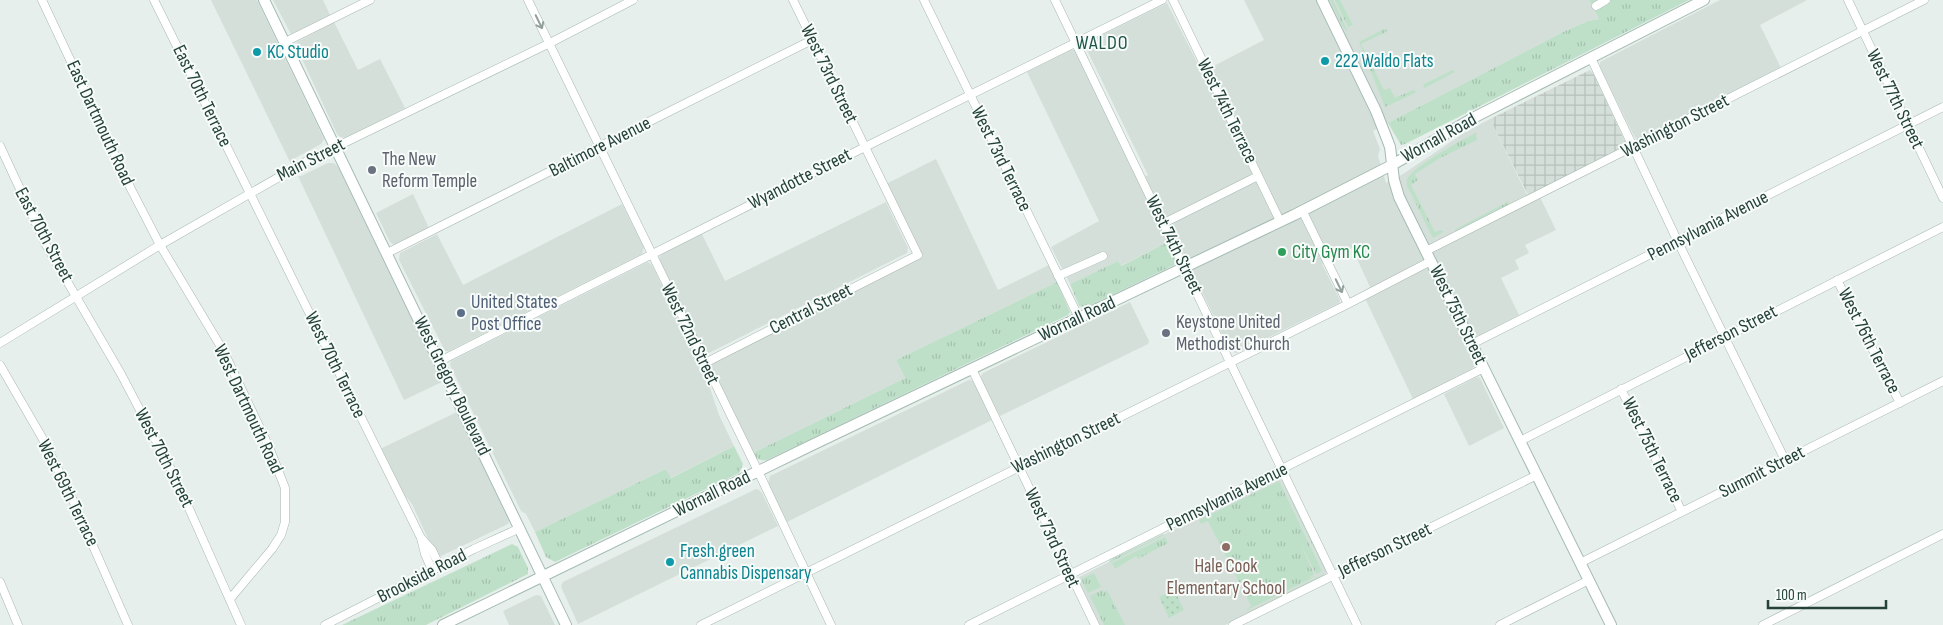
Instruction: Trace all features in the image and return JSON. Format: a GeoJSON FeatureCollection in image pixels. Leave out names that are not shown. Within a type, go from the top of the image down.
{"type":"FeatureCollection","features":[{"type":"Feature","properties":{"kind":"main road","name":"West Gregory Boulevard"},"geometry":{"type":"LineString","coordinates":[[264,0],[566,625]]}},
{"type":"Feature","properties":{"kind":"main road","name":"West 75th Street"},"geometry":{"type":"LineString","coordinates":[[1322,0],[1376,111],[1390,148],[1399,198],[1611,625]]}},
{"type":"Feature","properties":{"kind":"main road","name":"Wornall Road"},"geometry":{"type":"LineString","coordinates":[[443,625],[459,622],[543,576],[1280,221],[1392,165],[1475,117],[1704,0]]}},
{"type":"Feature","properties":{"kind":"street","name":"East Dartmouth Road"},"geometry":{"type":"LineString","coordinates":[[42,0],[130,188],[160,245]]}},
{"type":"Feature","properties":{"kind":"street","name":"East 70th Terrace"},"geometry":{"type":"LineString","coordinates":[[154,0],[250,193]]}},
{"type":"Feature","properties":{"kind":"street"},"geometry":{"type":"LineString","coordinates":[[285,42],[370,0]]}},
{"type":"Feature","properties":{"kind":"street","name":"West 72nd Street"},"geometry":{"type":"LineString","coordinates":[[528,0],[831,625]]}},
{"type":"Feature","properties":{"kind":"street","name":"Main Street"},"geometry":{"type":"LineString","coordinates":[[0,343],[160,245],[250,193],[336,147],[550,43],[633,0]]}},
{"type":"Feature","properties":{"kind":"street","name":"West 73rd Street"},"geometry":{"type":"LineString","coordinates":[[793,0],[918,255]]}},
{"type":"Feature","properties":{"kind":"street","name":"West 73rd Terrace"},"geometry":{"type":"LineString","coordinates":[[924,0],[1079,318]]}},
{"type":"Feature","properties":{"kind":"street","name":"West 74th Street"},"geometry":{"type":"LineString","coordinates":[[1055,0],[1164,222],[1357,625]]}},
{"type":"Feature","properties":{"kind":"street","name":"Wyandotte Street"},"geometry":{"type":"LineString","coordinates":[[440,361],[864,146],[1162,0]]}},
{"type":"Feature","properties":{"kind":"street","name":"West 74th Terrace"},"geometry":{"type":"LineString","coordinates":[[1173,0],[1280,221]]}},
{"type":"Feature","properties":{"kind":"street"},"geometry":{"type":"LineString","coordinates":[[1596,6],[1606,0]]}},
{"type":"Feature","properties":{"kind":"street","name":"West 77th Street"},"geometry":{"type":"LineString","coordinates":[[1848,0],[1943,198]]}},
{"type":"Feature","properties":{"kind":"street","name":"Washington Street"},"geometry":{"type":"LineString","coordinates":[[1426,251],[1924,0]]}},
{"type":"Feature","properties":{"kind":"street","name":"Baltimore Avenue"},"geometry":{"type":"LineString","coordinates":[[388,254],[812,40]]}},
{"type":"Feature","properties":{"kind":"street"},"geometry":{"type":"LineString","coordinates":[[1591,58],[1678,242],[1785,460]]}},
{"type":"Feature","properties":{"kind":"street","name":"Pennsylvania Avenue"},"geometry":{"type":"LineString","coordinates":[[1472,344],[1943,107]]}},
{"type":"Feature","properties":{"kind":"street","name":"East 70th Street"},"geometry":{"type":"LineString","coordinates":[[0,146],[46,245],[76,296]]}},
{"type":"Feature","properties":{"kind":"street"},"geometry":{"type":"LineString","coordinates":[[1164,222],[1258,176]]}},
{"type":"Feature","properties":{"kind":"street","name":"West 70th Terrace"},"geometry":{"type":"LineString","coordinates":[[250,193],[421,538],[432,570]]}},
{"type":"Feature","properties":{"kind":"street"},"geometry":{"type":"LineString","coordinates":[[1302,210],[1348,304]]}},
{"type":"Feature","properties":{"kind":"street","name":"Jefferson Street"},"geometry":{"type":"LineString","coordinates":[[1520,441],[1621,388],[1943,227]]}},
{"type":"Feature","properties":{"kind":"street","name":"West Dartmouth Road"},"geometry":{"type":"LineString","coordinates":[[160,245],[224,352],[269,447],[285,488],[285,522],[281,535],[272,550],[230,599]]}},
{"type":"Feature","properties":{"kind":"street","name":"Central Street"},"geometry":{"type":"LineString","coordinates":[[704,363],[918,255]]}},
{"type":"Feature","properties":{"kind":"street"},"geometry":{"type":"LineString","coordinates":[[1058,276],[1103,256]]}},
{"type":"Feature","properties":{"kind":"street","name":"Washington Street"},"geometry":{"type":"LineString","coordinates":[[701,625],[1019,466],[1231,363],[1431,261]]}},
{"type":"Feature","properties":{"kind":"street","name":"West 76th Terrace"},"geometry":{"type":"LineString","coordinates":[[1838,280],[1900,403]]}},
{"type":"Feature","properties":{"kind":"street","name":"West 70th Street"},"geometry":{"type":"LineString","coordinates":[[76,296],[175,476],[241,625]]}},
{"type":"Feature","properties":{"kind":"street","name":"West 69th Terrace"},"geometry":{"type":"LineString","coordinates":[[0,366],[44,442],[72,496],[128,625]]}},
{"type":"Feature","properties":{"kind":"street","name":"Pennsylvania Avenue"},"geometry":{"type":"LineString","coordinates":[[969,625],[1484,368]]}},
{"type":"Feature","properties":{"kind":"street","name":"West 73rd Street"},"geometry":{"type":"LineString","coordinates":[[972,369],[1095,625]]}},
{"type":"Feature","properties":{"kind":"street","name":"Summit Street"},"geometry":{"type":"LineString","coordinates":[[1580,563],[1943,381]]}},
{"type":"Feature","properties":{"kind":"street","name":"West 75th Terrace"},"geometry":{"type":"LineString","coordinates":[[1621,388],[1682,512]]}},
{"type":"Feature","properties":{"kind":"street","name":"Jefferson Street"},"geometry":{"type":"LineString","coordinates":[[1233,625],[1537,476]]}},
{"type":"Feature","properties":{"kind":"street","name":"Brookside Road"},"geometry":{"type":"LineString","coordinates":[[325,625],[432,570],[520,528]]}},
{"type":"Feature","properties":{"kind":"street"},"geometry":{"type":"LineString","coordinates":[[1763,625],[1943,534]]}},
{"type":"Feature","properties":{"kind":"street","name":"West 70th Terrace"},"geometry":{"type":"LineString","coordinates":[[421,538],[432,550],[440,567]]}},
{"type":"Feature","properties":{"kind":"street"},"geometry":{"type":"LineString","coordinates":[[1500,625],[1589,580]]}},
{"type":"Feature","properties":{"kind":"street"},"geometry":{"type":"LineString","coordinates":[[0,582],[18,625]]}},
{"type":"Feature","properties":{"kind":"shaded area"},"geometry":{"type":"Polygon","coordinates":[[[211,0],[257,0],[324,139],[321,144],[295,158],[291,164],[211,0]]]}},
{"type":"Feature","properties":{"kind":"shaded area"},"geometry":{"type":"Polygon","coordinates":[[[273,0],[323,0],[330,15],[291,34],[273,0]]]}},
{"type":"Feature","properties":{"kind":"shaded area","name":"WALDO"},"geometry":{"type":"Polygon","coordinates":[[[1244,0],[1589,0],[1599,19],[1588,21],[1563,32],[1373,131],[1380,149],[1378,156],[1386,183],[1403,174],[1464,133],[1490,119],[1527,195],[1537,191],[1556,230],[1525,245],[1529,253],[1515,260],[1519,269],[1501,278],[1519,315],[1464,343],[1475,366],[1473,368],[1413,399],[1362,292],[1370,287],[1352,248],[1322,264],[1340,300],[1339,303],[1237,353],[1229,348],[1176,238],[1120,266],[1118,261],[1070,284],[1051,247],[1099,221],[1027,72],[1071,50],[1075,50],[1139,180],[1148,175],[1084,44],[1167,3],[1202,72],[1264,40],[1244,0]]]}},
{"type":"Feature","properties":{"kind":"shaded area"},"geometry":{"type":"Polygon","coordinates":[[[1720,0],[1807,0],[1760,25],[1781,68],[1637,140],[1600,67],[1600,62],[1720,0]]]}},
{"type":"Feature","properties":{"kind":"shaded area"},"geometry":{"type":"Polygon","coordinates":[[[334,22],[358,70],[380,59],[405,108],[346,138],[340,137],[337,134],[296,46],[297,42],[334,22]]]}},
{"type":"Feature","properties":{"kind":"shaded area"},"geometry":{"type":"Polygon","coordinates":[[[1590,70],[1626,144],[1528,195],[1490,119],[1590,70]]]}},
{"type":"Feature","properties":{"kind":"shaded area"},"geometry":{"type":"Polygon","coordinates":[[[936,159],[998,290],[1049,265],[1057,282],[896,360],[905,378],[753,453],[710,364],[921,257],[886,184],[936,159]]]}},
{"type":"Feature","properties":{"kind":"shaded area"},"geometry":{"type":"Polygon","coordinates":[[[328,163],[334,163],[338,167],[442,382],[404,400],[298,176],[328,163]]]}},
{"type":"Feature","properties":{"kind":"shaded area"},"geometry":{"type":"Polygon","coordinates":[[[413,194],[429,228],[394,245],[390,242],[376,213],[413,194]]]}},
{"type":"Feature","properties":{"kind":"shaded area"},"geometry":{"type":"Polygon","coordinates":[[[886,202],[908,248],[907,253],[709,353],[705,353],[659,260],[663,253],[702,234],[725,281],[886,202]]]}},
{"type":"Feature","properties":{"kind":"shaded area"},"geometry":{"type":"Polygon","coordinates":[[[622,204],[644,247],[642,254],[449,351],[445,351],[399,260],[400,253],[437,234],[463,285],[622,204]]]}},
{"type":"Feature","properties":{"kind":"shaded area"},"geometry":{"type":"Polygon","coordinates":[[[648,262],[652,265],[708,382],[719,415],[734,446],[670,478],[666,469],[535,532],[526,514],[521,511],[450,365],[451,361],[648,262]]]}},
{"type":"Feature","properties":{"kind":"shaded area"},"geometry":{"type":"Polygon","coordinates":[[[1130,302],[1149,341],[1148,344],[1000,416],[982,381],[981,376],[983,373],[1130,302]]]}},
{"type":"Feature","properties":{"kind":"shaded area"},"geometry":{"type":"Polygon","coordinates":[[[1477,377],[1480,378],[1504,428],[1469,446],[1444,394],[1477,377]]]}},
{"type":"Feature","properties":{"kind":"shaded area"},"geometry":{"type":"Polygon","coordinates":[[[969,380],[973,381],[992,420],[787,522],[768,484],[770,476],[969,380]]]}},
{"type":"Feature","properties":{"kind":"shaded area"},"geometry":{"type":"Polygon","coordinates":[[[457,412],[509,521],[508,524],[439,557],[435,554],[412,504],[400,490],[380,449],[457,412]]]}},
{"type":"Feature","properties":{"kind":"shaded area","name":"Hale Cook Elementary School"},"geometry":{"type":"Polygon","coordinates":[[[1279,477],[1327,570],[1326,575],[1225,625],[1100,625],[1079,581],[1079,577],[1279,477]]]}},
{"type":"Feature","properties":{"kind":"shaded area"},"geometry":{"type":"Polygon","coordinates":[[[756,489],[762,493],[778,526],[578,624],[562,589],[563,582],[756,489]]]}},
{"type":"Feature","properties":{"kind":"shaded area"},"geometry":{"type":"Polygon","coordinates":[[[536,595],[541,596],[555,625],[509,625],[503,611],[536,595]]]}},
{"type":"Feature","properties":{"kind":"green space"},"geometry":{"type":"Polygon","coordinates":[[[1330,0],[1333,0],[1348,32],[1343,27],[1330,0]]]}},
{"type":"Feature","properties":{"kind":"green space"},"geometry":{"type":"Polygon","coordinates":[[[1335,0],[1340,0],[1353,25],[1348,27],[1335,0]]]}},
{"type":"Feature","properties":{"kind":"green space"},"geometry":{"type":"Polygon","coordinates":[[[1589,0],[1689,0],[1401,145],[1388,123],[1563,32],[1588,21],[1599,19],[1589,0]]]}},
{"type":"Feature","properties":{"kind":"green space"},"geometry":{"type":"Polygon","coordinates":[[[1384,29],[1387,30],[1386,32],[1361,44],[1384,90],[1390,88],[1395,98],[1413,90],[1416,91],[1385,107],[1359,42],[1384,29]]]}},
{"type":"Feature","properties":{"kind":"green space"},"geometry":{"type":"Polygon","coordinates":[[[1453,70],[1455,72],[1425,88],[1423,86],[1424,84],[1453,70]]]}},
{"type":"Feature","properties":{"kind":"green space"},"geometry":{"type":"Polygon","coordinates":[[[1476,133],[1477,140],[1440,158],[1415,174],[1418,180],[1411,185],[1435,232],[1441,230],[1443,232],[1433,238],[1407,186],[1407,178],[1431,158],[1476,133]]]}},
{"type":"Feature","properties":{"kind":"green space"},"geometry":{"type":"Polygon","coordinates":[[[1509,201],[1508,205],[1457,231],[1454,230],[1509,201]]]}},
{"type":"Feature","properties":{"kind":"green space"},"geometry":{"type":"Polygon","coordinates":[[[1168,242],[1176,259],[1174,265],[1085,308],[1079,306],[1070,284],[1118,261],[1121,266],[1168,242]]]}},
{"type":"Feature","properties":{"kind":"green space"},"geometry":{"type":"Polygon","coordinates":[[[1057,282],[1070,312],[1068,315],[767,460],[755,457],[753,453],[905,378],[896,360],[1057,282]]]}},
{"type":"Feature","properties":{"kind":"green space"},"geometry":{"type":"Polygon","coordinates":[[[734,446],[743,464],[739,473],[555,562],[546,557],[535,532],[666,469],[671,478],[734,446]]]}},
{"type":"Feature","properties":{"kind":"green space"},"geometry":{"type":"Polygon","coordinates":[[[1277,479],[1200,517],[1202,515],[1277,479]]]}},
{"type":"Feature","properties":{"kind":"green space"},"geometry":{"type":"Polygon","coordinates":[[[1281,480],[1327,569],[1325,571],[1281,480]]]}},
{"type":"Feature","properties":{"kind":"green space"},"geometry":{"type":"Polygon","coordinates":[[[1279,481],[1322,571],[1316,574],[1301,545],[1314,574],[1309,578],[1318,575],[1245,611],[1251,606],[1208,521],[1201,524],[1199,520],[1279,481]]]}},
{"type":"Feature","properties":{"kind":"green space"},"geometry":{"type":"Polygon","coordinates":[[[1164,535],[1109,563],[1110,560],[1164,535]]]}},
{"type":"Feature","properties":{"kind":"green space"},"geometry":{"type":"Polygon","coordinates":[[[1165,537],[1168,543],[1138,559],[1136,556],[1115,569],[1112,563],[1165,537]]]}},
{"type":"Feature","properties":{"kind":"green space"},"geometry":{"type":"Polygon","coordinates":[[[512,544],[518,547],[528,568],[528,574],[426,625],[342,625],[512,544]]]}},
{"type":"Feature","properties":{"kind":"green space"},"geometry":{"type":"Polygon","coordinates":[[[1094,573],[1101,587],[1088,593],[1081,579],[1094,573]]]}},
{"type":"Feature","properties":{"kind":"green space"},"geometry":{"type":"Polygon","coordinates":[[[1324,574],[1323,577],[1247,613],[1248,612],[1324,574]]]}},
{"type":"Feature","properties":{"kind":"green space"},"geometry":{"type":"Polygon","coordinates":[[[1174,589],[1184,610],[1169,618],[1159,597],[1174,589]]]}},
{"type":"Feature","properties":{"kind":"green space"},"geometry":{"type":"Polygon","coordinates":[[[1102,590],[1104,592],[1107,590],[1125,625],[1104,625],[1090,596],[1102,590]]]}},
{"type":"Feature","properties":{"kind":"place","name":"KC Studio"},"geometry":{"type":"Point","coordinates":[257,52]}},
{"type":"Feature","properties":{"kind":"place","name":"222 Waldo Flats"},"geometry":{"type":"Point","coordinates":[1325,61]}},
{"type":"Feature","properties":{"kind":"place","name":"The New Reform Temple"},"geometry":{"type":"Point","coordinates":[372,170]}},
{"type":"Feature","properties":{"kind":"place","name":"City Gym KC"},"geometry":{"type":"Point","coordinates":[1282,252]}},
{"type":"Feature","properties":{"kind":"place","name":"United States Post Office"},"geometry":{"type":"Point","coordinates":[461,313]}},
{"type":"Feature","properties":{"kind":"place","name":"Keystone United Methodist Church"},"geometry":{"type":"Point","coordinates":[1166,333]}},
{"type":"Feature","properties":{"kind":"place","name":"Hale Cook Elementary School"},"geometry":{"type":"Point","coordinates":[1226,547]}},
{"type":"Feature","properties":{"kind":"place","name":"Fresh.green Cannabis Dispensary"},"geometry":{"type":"Point","coordinates":[670,562]}},
{"type":"Feature","properties":{"kind":"district","name":"WALDO"},"geometry":{"type":"Point","coordinates":[1102,43]}}]}
